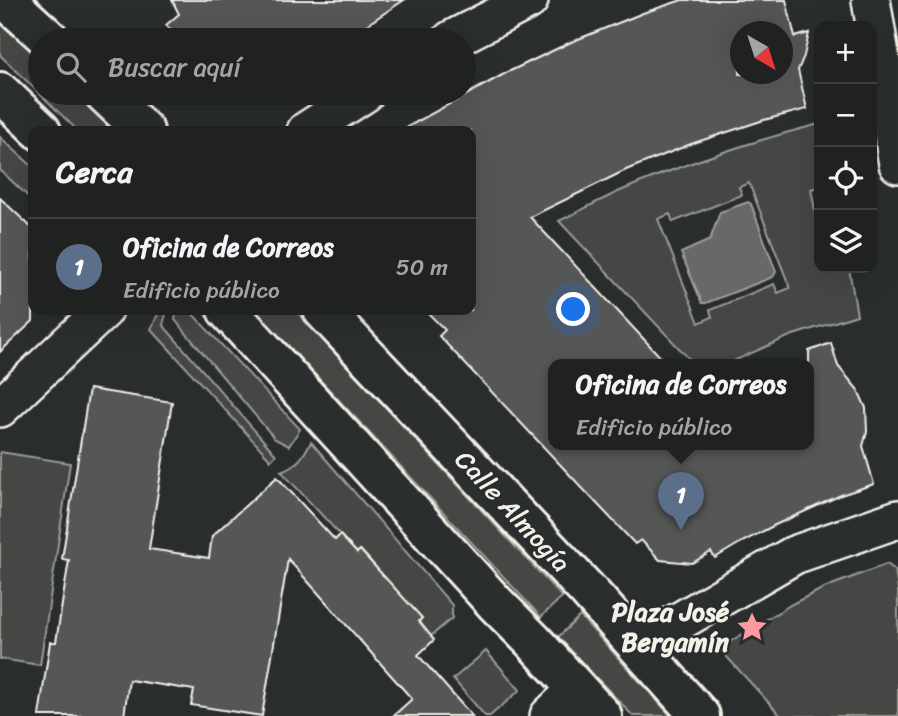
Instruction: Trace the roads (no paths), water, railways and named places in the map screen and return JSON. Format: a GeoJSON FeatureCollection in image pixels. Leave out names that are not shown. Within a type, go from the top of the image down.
{"type":"FeatureCollection","features":[{"type":"Feature","properties":{"kind":"main road"},"geometry":{"type":"LineString","coordinates":[[6,0],[37,28]]}},
{"type":"Feature","properties":{"kind":"main road"},"geometry":{"type":"LineString","coordinates":[[0,92],[36,126]]}},
{"type":"Feature","properties":{"kind":"main road"},"geometry":{"type":"LineString","coordinates":[[117,105],[139,126]]}},
{"type":"Feature","properties":{"kind":"main road"},"geometry":{"type":"LineString","coordinates":[[232,315],[589,702]]}},
{"type":"Feature","properties":{"kind":"main road","name":"Calle Almogía"},"geometry":{"type":"LineString","coordinates":[[328,315],[537,536],[700,716]]}},
{"type":"Feature","properties":{"kind":"street"},"geometry":{"type":"LineString","coordinates":[[473,28],[529,0]]}},
{"type":"Feature","properties":{"kind":"street"},"geometry":{"type":"LineString","coordinates":[[872,0],[898,164]]}},
{"type":"Feature","properties":{"kind":"street"},"geometry":{"type":"LineString","coordinates":[[314,126],[346,105]]}},
{"type":"Feature","properties":{"kind":"street"},"geometry":{"type":"LineString","coordinates":[[0,408],[99,315]]}},
{"type":"Feature","properties":{"kind":"street"},"geometry":{"type":"LineString","coordinates":[[637,646],[794,555],[898,519]]}},
{"type":"Feature","properties":{"kind":"street"},"geometry":{"type":"LineString","coordinates":[[549,716],[589,702]]}},
{"type":"Feature","properties":{"kind":"place","name":"Oficina de Correos"},"geometry":{"type":"Point","coordinates":[681,530]}},
{"type":"Feature","properties":{"kind":"place","name":"Plaza José Bergamín"},"geometry":{"type":"Point","coordinates":[752,627]}}]}
